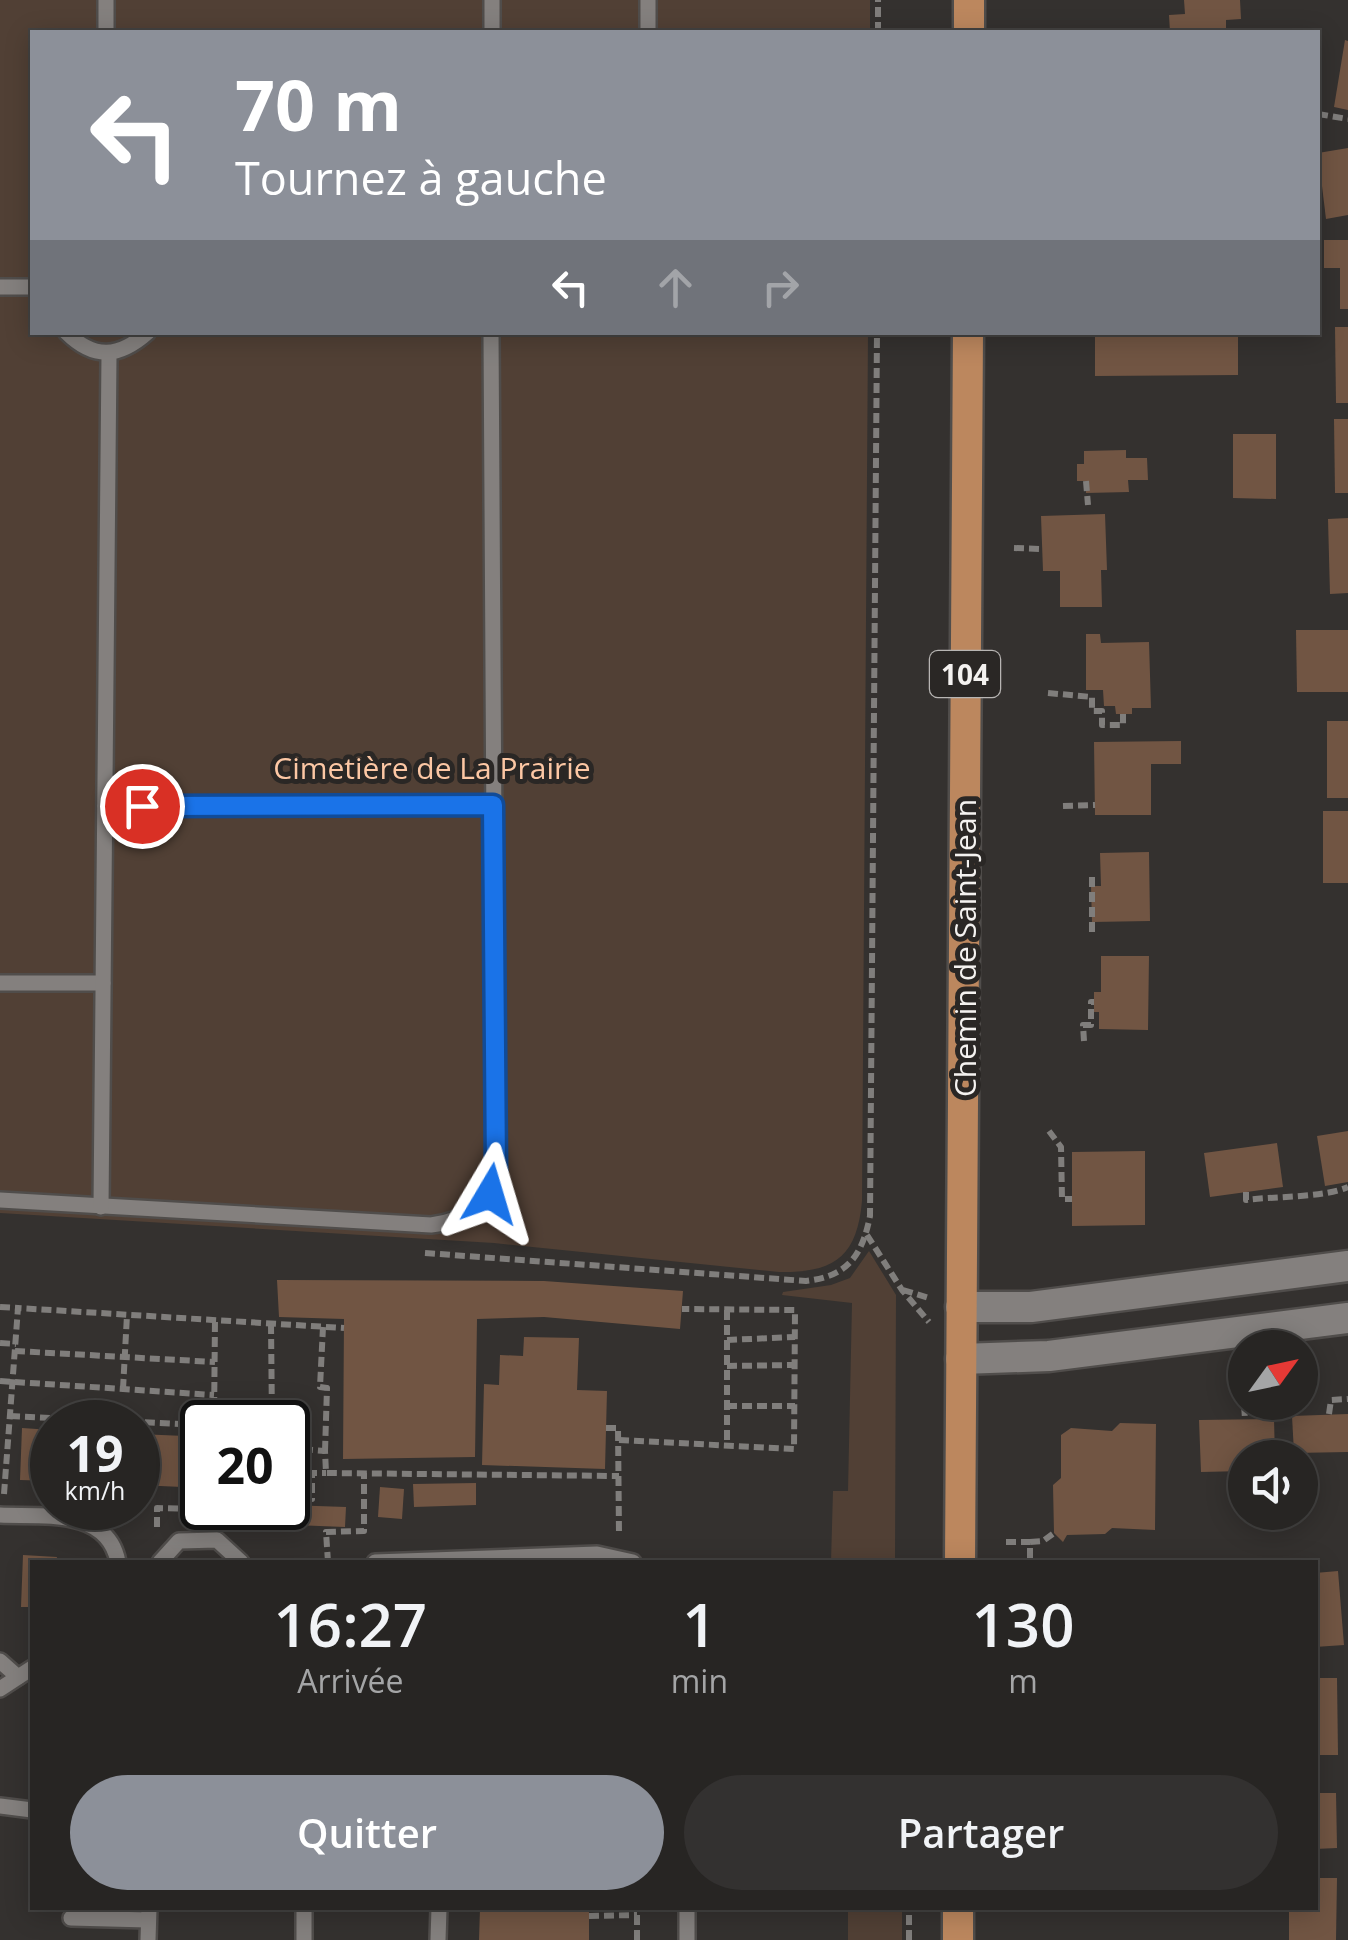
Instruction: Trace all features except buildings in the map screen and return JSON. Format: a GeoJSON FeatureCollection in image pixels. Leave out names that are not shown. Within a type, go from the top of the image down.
{"type":"FeatureCollection","features":[{"type":"Feature","properties":{"kind":"main road"},"geometry":{"type":"LineString","coordinates":[[969,0],[969,30]]}},
{"type":"Feature","properties":{"kind":"main road","name":"Chemin de Saint-Jean"},"geometry":{"type":"LineString","coordinates":[[960,1560],[968,335]]}},
{"type":"Feature","properties":{"kind":"main road"},"geometry":{"type":"LineString","coordinates":[[958,1910],[958,1940]]}},
{"type":"Feature","properties":{"kind":"street"},"geometry":{"type":"LineString","coordinates":[[961,1307],[1031,1307],[1348,1266]]}},
{"type":"Feature","properties":{"kind":"street"},"geometry":{"type":"LineString","coordinates":[[961,1359],[1050,1356],[1348,1318]]}},
{"type":"Feature","properties":{"kind":"lane"},"geometry":{"type":"LineString","coordinates":[[106,0],[106,30]]}},
{"type":"Feature","properties":{"kind":"lane"},"geometry":{"type":"LineString","coordinates":[[492,0],[492,30]]}},
{"type":"Feature","properties":{"kind":"lane"},"geometry":{"type":"LineString","coordinates":[[648,0],[648,30]]}},
{"type":"Feature","properties":{"kind":"lane"},"geometry":{"type":"LineString","coordinates":[[0,287],[30,287]]}},
{"type":"Feature","properties":{"kind":"lane"},"geometry":{"type":"LineString","coordinates":[[70,335],[90,350],[109,355],[145,335]]}},
{"type":"Feature","properties":{"kind":"lane"},"geometry":{"type":"LineString","coordinates":[[0,1200],[431,1225],[447,1223],[478,1206],[490,1194],[496,1170],[491,335]]}},
{"type":"Feature","properties":{"kind":"lane"},"geometry":{"type":"LineString","coordinates":[[101,1207],[109,355]]}},
{"type":"Feature","properties":{"kind":"lane"},"geometry":{"type":"LineString","coordinates":[[105,806],[493,805]]}},
{"type":"Feature","properties":{"kind":"lane"},"geometry":{"type":"LineString","coordinates":[[0,983],[103,983]]}},
{"type":"Feature","properties":{"kind":"lane"},"geometry":{"type":"LineString","coordinates":[[2,1515],[91,1523],[109,1538],[117,1560]]}},
{"type":"Feature","properties":{"kind":"lane"},"geometry":{"type":"LineString","coordinates":[[162,1560],[179,1541],[217,1540],[239,1560]]}},
{"type":"Feature","properties":{"kind":"lane"},"geometry":{"type":"LineString","coordinates":[[457,1560],[503,1555],[597,1554],[625,1560]]}},
{"type":"Feature","properties":{"kind":"lane"},"geometry":{"type":"LineString","coordinates":[[0,1661],[18,1677]]}},
{"type":"Feature","properties":{"kind":"lane"},"geometry":{"type":"LineString","coordinates":[[0,1689],[30,1669]]}},
{"type":"Feature","properties":{"kind":"lane"},"geometry":{"type":"LineString","coordinates":[[0,1806],[30,1810]]}},
{"type":"Feature","properties":{"kind":"lane"},"geometry":{"type":"LineString","coordinates":[[304,1910],[304,1940]]}},
{"type":"Feature","properties":{"kind":"lane"},"geometry":{"type":"LineString","coordinates":[[438,1910],[438,1940]]}},
{"type":"Feature","properties":{"kind":"lane"},"geometry":{"type":"LineString","coordinates":[[687,1940],[688,1910]]}},
{"type":"Feature","properties":{"kind":"lane"},"geometry":{"type":"LineString","coordinates":[[71,1918],[148,1914],[148,1940]]}},
{"type":"Feature","properties":{"kind":"path"},"geometry":{"type":"LineString","coordinates":[[878,0],[878,30]]}},
{"type":"Feature","properties":{"kind":"path"},"geometry":{"type":"LineString","coordinates":[[1320,114],[1348,119]]}},
{"type":"Feature","properties":{"kind":"path"},"geometry":{"type":"LineString","coordinates":[[417,1253],[806,1280],[824,1279],[845,1270],[866,1234],[870,1216],[877,335]]}},
{"type":"Feature","properties":{"kind":"path"},"geometry":{"type":"LineString","coordinates":[[1086,482],[1088,505]]}},
{"type":"Feature","properties":{"kind":"path"},"geometry":{"type":"LineString","coordinates":[[1014,548],[1042,549]]}},
{"type":"Feature","properties":{"kind":"path"},"geometry":{"type":"LineString","coordinates":[[1048,693],[1092,697],[1092,711],[1102,711],[1102,725],[1123,725],[1123,714]]}},
{"type":"Feature","properties":{"kind":"path"},"geometry":{"type":"LineString","coordinates":[[1062,806],[1095,805]]}},
{"type":"Feature","properties":{"kind":"path"},"geometry":{"type":"LineString","coordinates":[[1092,933],[1092,878],[1096,877],[1096,886]]}},
{"type":"Feature","properties":{"kind":"path"},"geometry":{"type":"LineString","coordinates":[[1084,1041],[1083,1025],[1091,1024],[1094,1002]]}},
{"type":"Feature","properties":{"kind":"path"},"geometry":{"type":"LineString","coordinates":[[1049,1131],[1061,1147],[1062,1199],[1072,1200]]}},
{"type":"Feature","properties":{"kind":"path"},"geometry":{"type":"LineString","coordinates":[[1246,1192],[1246,1200],[1332,1194],[1348,1187]]}},
{"type":"Feature","properties":{"kind":"path"},"geometry":{"type":"LineString","coordinates":[[866,1234],[902,1290]]}},
{"type":"Feature","properties":{"kind":"path"},"geometry":{"type":"LineString","coordinates":[[0,1307],[344,1328]]}},
{"type":"Feature","properties":{"kind":"path"},"geometry":{"type":"LineString","coordinates":[[2,1515],[4,1448],[18,1308]]}},
{"type":"Feature","properties":{"kind":"path"},"geometry":{"type":"LineString","coordinates":[[619,1440],[794,1449],[794,1310],[682,1309]]}},
{"type":"Feature","properties":{"kind":"path"},"geometry":{"type":"LineString","coordinates":[[727,1310],[727,1446]]}},
{"type":"Feature","properties":{"kind":"path"},"geometry":{"type":"LineString","coordinates":[[123,1389],[127,1315]]}},
{"type":"Feature","properties":{"kind":"path"},"geometry":{"type":"LineString","coordinates":[[214,1400],[215,1320]]}},
{"type":"Feature","properties":{"kind":"path"},"geometry":{"type":"LineString","coordinates":[[271,1324],[272,1400]]}},
{"type":"Feature","properties":{"kind":"path"},"geometry":{"type":"LineString","coordinates":[[323,1327],[320,1387],[327,1388],[326,1473]]}},
{"type":"Feature","properties":{"kind":"path"},"geometry":{"type":"LineString","coordinates":[[727,1340],[795,1337]]}},
{"type":"Feature","properties":{"kind":"path"},"geometry":{"type":"LineString","coordinates":[[0,1344],[214,1362]]}},
{"type":"Feature","properties":{"kind":"path"},"geometry":{"type":"LineString","coordinates":[[728,1366],[794,1365]]}},
{"type":"Feature","properties":{"kind":"path"},"geometry":{"type":"LineString","coordinates":[[0,1382],[214,1395]]}},
{"type":"Feature","properties":{"kind":"path"},"geometry":{"type":"LineString","coordinates":[[1329,1414],[1331,1400],[1348,1399]]}},
{"type":"Feature","properties":{"kind":"path"},"geometry":{"type":"LineString","coordinates":[[727,1406],[794,1406]]}},
{"type":"Feature","properties":{"kind":"path"},"geometry":{"type":"LineString","coordinates":[[10,1416],[180,1424]]}},
{"type":"Feature","properties":{"kind":"path"},"geometry":{"type":"LineString","coordinates":[[606,1428],[618,1428],[619,1522]]}},
{"type":"Feature","properties":{"kind":"path"},"geometry":{"type":"LineString","coordinates":[[310,1449],[325,1450]]}},
{"type":"Feature","properties":{"kind":"path"},"geometry":{"type":"LineString","coordinates":[[310,1499],[312,1472],[619,1476]]}},
{"type":"Feature","properties":{"kind":"path"},"geometry":{"type":"LineString","coordinates":[[328,1560],[326,1532],[364,1531],[364,1474]]}},
{"type":"Feature","properties":{"kind":"path"},"geometry":{"type":"LineString","coordinates":[[1006,1542],[1043,1541],[1054,1533]]}},
{"type":"Feature","properties":{"kind":"path"},"geometry":{"type":"LineString","coordinates":[[1030,1542],[1030,1560]]}},
{"type":"Feature","properties":{"kind":"path"},"geometry":{"type":"LineString","coordinates":[[910,1910],[910,1940]]}},
{"type":"Feature","properties":{"kind":"path"},"geometry":{"type":"LineString","coordinates":[[589,1916],[637,1911],[637,1940]]}},
{"type":"Feature","properties":{"kind":"green space","name":"Cimetière de La Prairie"},"geometry":{"type":"Polygon","coordinates":[[[0,0],[870,0],[870,30],[30,30],[30,335],[868,335],[862,1201],[855,1236],[848,1248],[828,1265],[779,1272],[494,1243],[0,1213],[0,0]]]}},
{"type":"Feature","properties":{"kind":"green space"},"geometry":{"type":"Polygon","coordinates":[[[869,1251],[896,1295],[895,1560],[831,1560],[833,1491],[848,1491],[852,1303],[782,1295],[850,1278],[869,1251]]]}},
{"type":"Feature","properties":{"kind":"green space"},"geometry":{"type":"Polygon","coordinates":[[[848,1910],[902,1910],[902,1940],[848,1940],[848,1910]]]}},
{"type":"Feature","properties":{"kind":"route"},"geometry":{"type":"LineString","coordinates":[[142,806],[493,805],[496,1170],[490,1194]]}}]}
